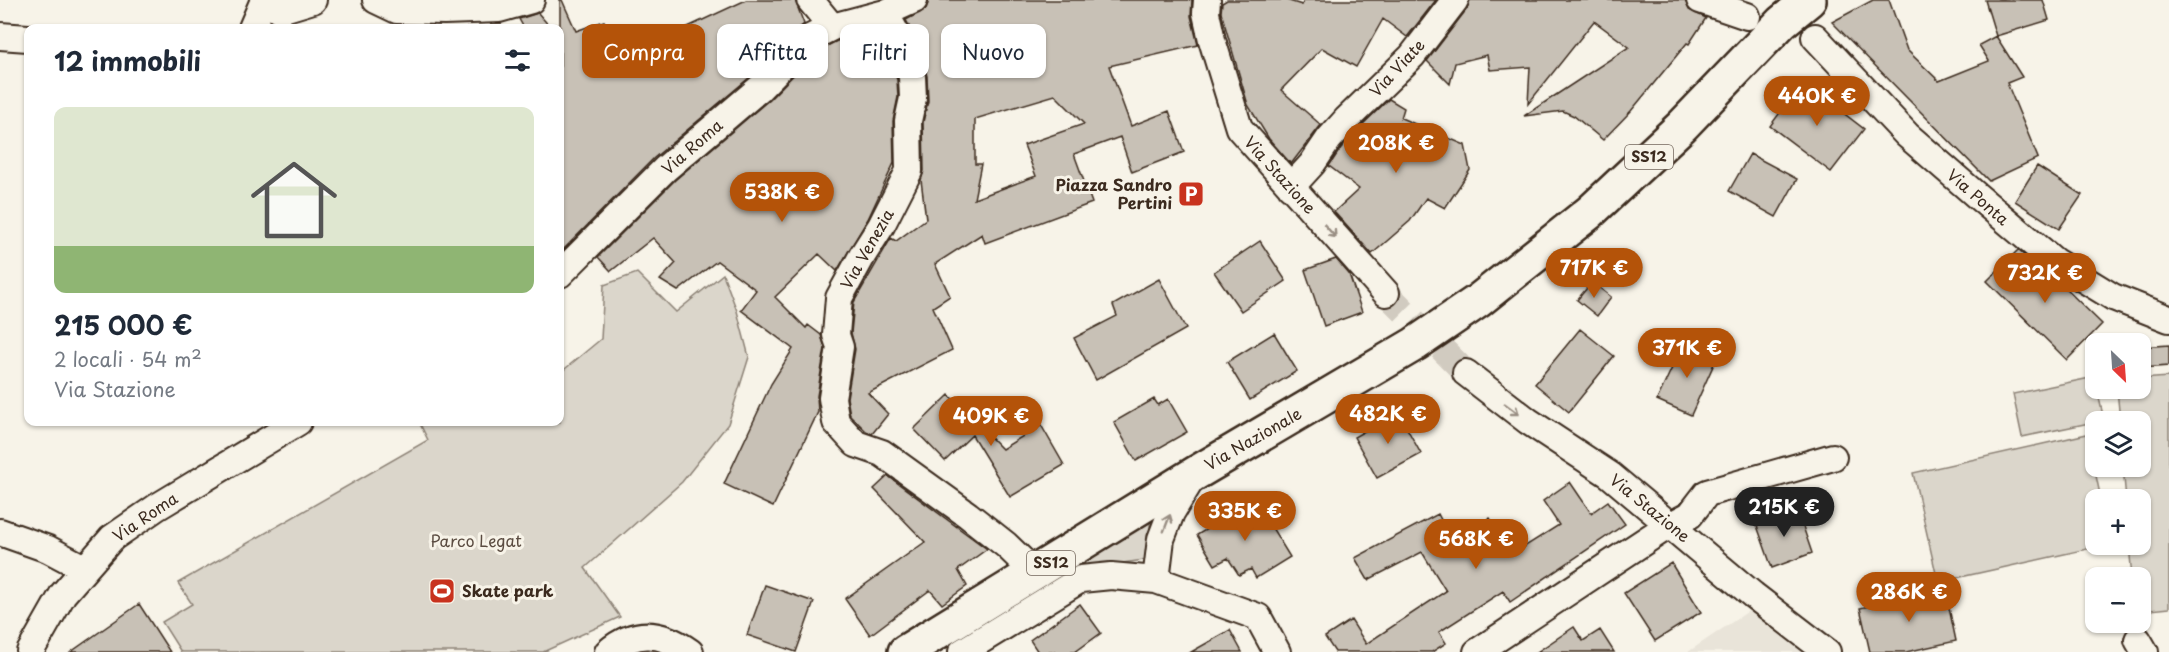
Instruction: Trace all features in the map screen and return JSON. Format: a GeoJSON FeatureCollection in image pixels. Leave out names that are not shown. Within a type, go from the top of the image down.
{"type":"FeatureCollection","features":[{"type":"Feature","properties":{"kind":"main road","name":"Via Nazionale"},"geometry":{"type":"LineString","coordinates":[[905,652],[1196,472],[1415,344],[1478,301],[1590,212],[1682,126],[1782,22],[1809,0]]}},
{"type":"Feature","properties":{"kind":"street"},"geometry":{"type":"LineString","coordinates":[[254,24],[265,0],[280,10],[314,0]]}},
{"type":"Feature","properties":{"kind":"street"},"geometry":{"type":"LineString","coordinates":[[376,0],[397,10],[444,11],[500,9],[531,0]]}},
{"type":"Feature","properties":{"kind":"street"},"geometry":{"type":"LineString","coordinates":[[810,0],[832,27]]}},
{"type":"Feature","properties":{"kind":"street","name":"Via Stazione"},"geometry":{"type":"LineString","coordinates":[[1207,0],[1206,12],[1212,40],[1239,128],[1386,293]]}},
{"type":"Feature","properties":{"kind":"street","name":"Via Viate"},"geometry":{"type":"LineString","coordinates":[[1291,187],[1347,119],[1412,56],[1455,0]]}},
{"type":"Feature","properties":{"kind":"street"},"geometry":{"type":"LineString","coordinates":[[1700,0],[1747,16]]}},
{"type":"Feature","properties":{"kind":"street","name":"Via Roma"},"geometry":{"type":"LineString","coordinates":[[564,270],[665,169],[760,88],[808,39],[832,27],[901,4]]}},
{"type":"Feature","properties":{"kind":"street","name":"Via Venezia"},"geometry":{"type":"LineString","coordinates":[[901,4],[902,44],[912,76],[913,98],[908,121],[909,171],[881,226],[838,298],[836,335],[840,347],[832,398],[836,422],[856,444],[882,453],[968,514],[1006,545],[1035,573]]}},
{"type":"Feature","properties":{"kind":"street"},"geometry":{"type":"LineString","coordinates":[[0,36],[24,38]]}},
{"type":"Feature","properties":{"kind":"street","name":"Via Ponta"},"geometry":{"type":"LineString","coordinates":[[1815,37],[1907,135],[2054,261],[2113,297],[2169,319]]}},
{"type":"Feature","properties":{"kind":"street","name":"Via Stazione"},"geometry":{"type":"LineString","coordinates":[[1466,373],[1528,421],[1610,475],[1753,595],[1827,652]]}},
{"type":"Feature","properties":{"kind":"street","name":"Via Roma"},"geometry":{"type":"LineString","coordinates":[[30,652],[63,594],[111,538],[291,426]]}},
{"type":"Feature","properties":{"kind":"street"},"geometry":{"type":"LineString","coordinates":[[1477,652],[1660,531],[1690,515],[1707,493],[1833,457]]}},
{"type":"Feature","properties":{"kind":"street"},"geometry":{"type":"LineString","coordinates":[[1156,580],[1161,540],[1171,513],[1196,472]]}},
{"type":"Feature","properties":{"kind":"street"},"geometry":{"type":"LineString","coordinates":[[0,532],[48,549],[84,568]]}},
{"type":"Feature","properties":{"kind":"street"},"geometry":{"type":"LineString","coordinates":[[962,652],[1080,579],[1111,576],[1156,580],[1258,617],[1277,652]]}},
{"type":"Feature","properties":{"kind":"street"},"geometry":{"type":"LineString","coordinates":[[608,652],[640,634],[669,639],[690,652]]}},
{"type":"Feature","properties":{"kind":"shaded area"},"geometry":{"type":"Polygon","coordinates":[[[1753,608],[1808,652],[1688,652],[1753,608]]]}},
{"type":"Feature","properties":{"kind":"green space","name":"Parco Legat"},"geometry":{"type":"Polygon","coordinates":[[[637,273],[676,312],[723,274],[737,311],[749,357],[728,424],[682,482],[585,568],[620,617],[543,652],[181,652],[162,622],[192,604],[178,583],[428,440],[421,426],[564,426],[564,370],[601,339],[604,285],[637,273]]]}},
{"type":"Feature","properties":{"kind":"green space"},"geometry":{"type":"Polygon","coordinates":[[[2169,377],[2169,608],[2151,610],[2151,567],[2131,567],[2130,555],[2151,555],[2151,489],[2125,489],[2124,477],[2151,477],[2151,411],[2119,411],[2118,399],[2151,399],[2151,378],[2169,377]]]}},
{"type":"Feature","properties":{"kind":"green space"},"geometry":{"type":"Polygon","coordinates":[[[2085,379],[2085,399],[2099,399],[2102,411],[2085,411],[2085,424],[2022,437],[2013,394],[2085,379]]]}},
{"type":"Feature","properties":{"kind":"green space"},"geometry":{"type":"Polygon","coordinates":[[[2085,434],[2085,477],[2096,477],[2099,489],[2085,489],[2085,549],[1938,582],[1913,473],[2085,434]]]}},
{"type":"Feature","properties":{"kind":"green space"},"geometry":{"type":"Polygon","coordinates":[[[1150,519],[1150,550],[1144,560],[1066,571],[1150,519]]]}},
{"type":"Feature","properties":{"kind":"building"},"geometry":{"type":"Polygon","coordinates":[[[560,0],[576,31],[582,29],[582,78],[705,78],[705,24],[694,24],[746,0],[795,0],[804,24],[717,24],[717,78],[749,78],[654,158],[564,249],[564,24],[560,24],[560,0]]]}},
{"type":"Feature","properties":{"kind":"building"},"geometry":{"type":"Polygon","coordinates":[[[929,0],[1192,0],[1191,16],[1198,45],[1109,66],[1131,126],[1169,111],[1184,152],[1132,172],[1120,137],[1074,154],[1092,203],[985,243],[982,234],[935,264],[950,296],[933,307],[952,350],[868,393],[888,414],[872,434],[850,415],[847,398],[855,349],[851,333],[854,302],[891,238],[896,241],[926,219],[921,180],[924,171],[923,122],[928,101],[929,24],[908,24],[906,20],[926,9],[929,0]],[[1055,95],[975,119],[975,164],[981,164],[974,199],[1036,176],[1024,145],[1084,124],[1055,95]]]}},
{"type":"Feature","properties":{"kind":"building"},"geometry":{"type":"Polygon","coordinates":[[[1227,0],[1286,0],[1302,5],[1304,0],[1436,0],[1407,37],[1383,19],[1356,67],[1322,48],[1281,90],[1321,125],[1291,164],[1269,139],[1248,105],[1221,12],[1222,3],[1227,0]]]}},
{"type":"Feature","properties":{"kind":"building"},"geometry":{"type":"Polygon","coordinates":[[[1470,0],[1685,0],[1689,10],[1706,18],[1689,44],[1687,43],[1631,111],[1603,140],[1574,116],[1563,111],[1524,116],[1629,47],[1594,21],[1528,104],[1530,67],[1490,70],[1487,55],[1455,63],[1450,84],[1427,61],[1467,9],[1470,0]]]}},
{"type":"Feature","properties":{"kind":"building"},"geometry":{"type":"Polygon","coordinates":[[[1873,0],[1889,0],[1907,50],[1939,81],[1989,61],[1979,45],[1996,36],[2022,77],[2007,83],[2038,158],[1989,181],[1832,22],[1873,0]]]}},
{"type":"Feature","properties":{"kind":"building"},"geometry":{"type":"Polygon","coordinates":[[[1985,0],[2043,0],[2049,20],[1996,36],[1985,0]]]}},
{"type":"Feature","properties":{"kind":"building"},"geometry":{"type":"Polygon","coordinates":[[[538,13],[548,24],[522,24],[519,19],[538,13]]]}},
{"type":"Feature","properties":{"kind":"building"},"geometry":{"type":"Polygon","coordinates":[[[840,40],[840,78],[896,78],[898,97],[893,121],[894,163],[868,219],[837,271],[819,254],[775,297],[806,328],[808,325],[821,335],[825,348],[817,396],[818,412],[773,507],[724,484],[771,384],[793,349],[741,310],[756,290],[717,261],[678,291],[660,280],[676,263],[653,238],[611,271],[598,257],[675,180],[770,99],[791,78],[828,78],[828,46],[840,40]]]}},
{"type":"Feature","properties":{"kind":"building"},"geometry":{"type":"Polygon","coordinates":[[[1803,82],[1864,129],[1831,172],[1770,126],[1803,82]]]}},
{"type":"Feature","properties":{"kind":"building"},"geometry":{"type":"Polygon","coordinates":[[[1389,99],[1404,108],[1401,118],[1465,145],[1470,170],[1445,208],[1426,198],[1410,221],[1372,254],[1334,212],[1359,189],[1329,166],[1358,129],[1389,99]]]}},
{"type":"Feature","properties":{"kind":"building"},"geometry":{"type":"Polygon","coordinates":[[[1750,154],[1797,179],[1776,217],[1729,191],[1750,154]]]}},
{"type":"Feature","properties":{"kind":"building"},"geometry":{"type":"Polygon","coordinates":[[[2037,166],[2082,195],[2059,229],[2015,201],[2037,166]]]}},
{"type":"Feature","properties":{"kind":"building"},"geometry":{"type":"Polygon","coordinates":[[[1260,241],[1286,281],[1241,311],[1214,272],[1260,241]]]}},
{"type":"Feature","properties":{"kind":"building"},"geometry":{"type":"Polygon","coordinates":[[[2018,250],[2044,273],[2059,282],[2102,324],[2093,333],[2085,333],[2085,341],[2067,360],[1987,281],[2018,250]]]}},
{"type":"Feature","properties":{"kind":"building"},"geometry":{"type":"Polygon","coordinates":[[[1336,259],[1349,274],[1362,312],[1324,326],[1305,270],[1336,259]]]}},
{"type":"Feature","properties":{"kind":"building"},"geometry":{"type":"Polygon","coordinates":[[[1159,279],[1186,329],[1096,380],[1074,338],[1117,316],[1113,305],[1159,279]]]}},
{"type":"Feature","properties":{"kind":"building"},"geometry":{"type":"Polygon","coordinates":[[[1592,282],[1611,297],[1597,316],[1577,300],[1592,282]]]}},
{"type":"Feature","properties":{"kind":"building"},"geometry":{"type":"Polygon","coordinates":[[[1580,329],[1614,356],[1569,412],[1535,384],[1580,329]]]}},
{"type":"Feature","properties":{"kind":"building"},"geometry":{"type":"Polygon","coordinates":[[[1274,333],[1297,371],[1250,400],[1227,362],[1274,333]]]}},
{"type":"Feature","properties":{"kind":"building"},"geometry":{"type":"Polygon","coordinates":[[[1684,342],[1717,357],[1691,415],[1657,400],[1684,342]]]}},
{"type":"Feature","properties":{"kind":"building"},"geometry":{"type":"Polygon","coordinates":[[[2169,345],[2169,366],[2151,367],[2151,346],[2169,345]]]}},
{"type":"Feature","properties":{"kind":"building"},"geometry":{"type":"Polygon","coordinates":[[[949,395],[1002,449],[1041,425],[1064,465],[1010,497],[972,435],[945,461],[914,429],[949,395]]]}},
{"type":"Feature","properties":{"kind":"building"},"geometry":{"type":"Polygon","coordinates":[[[1154,399],[1158,405],[1168,399],[1187,432],[1136,461],[1114,422],[1154,399]]]}},
{"type":"Feature","properties":{"kind":"building"},"geometry":{"type":"Polygon","coordinates":[[[1398,412],[1421,454],[1377,478],[1354,437],[1398,412]]]}},
{"type":"Feature","properties":{"kind":"building"},"geometry":{"type":"Polygon","coordinates":[[[888,476],[987,549],[958,570],[967,586],[942,604],[930,590],[870,635],[845,599],[925,542],[874,489],[888,476]]]}},
{"type":"Feature","properties":{"kind":"building"},"geometry":{"type":"Polygon","coordinates":[[[1570,482],[1591,513],[1608,501],[1625,524],[1510,602],[1503,591],[1439,632],[1446,643],[1432,652],[1335,652],[1325,637],[1351,620],[1366,644],[1446,591],[1422,552],[1368,580],[1355,558],[1438,514],[1452,541],[1490,518],[1513,554],[1559,525],[1543,501],[1570,482]]]}},
{"type":"Feature","properties":{"kind":"building"},"geometry":{"type":"Polygon","coordinates":[[[1255,500],[1290,557],[1256,578],[1251,569],[1239,575],[1228,558],[1215,565],[1197,535],[1255,500]]]}},
{"type":"Feature","properties":{"kind":"building"},"geometry":{"type":"Polygon","coordinates":[[[1797,509],[1812,553],[1772,568],[1756,523],[1797,509]]]}},
{"type":"Feature","properties":{"kind":"building"},"geometry":{"type":"Polygon","coordinates":[[[1671,563],[1701,612],[1655,641],[1624,593],[1671,563]]]}},
{"type":"Feature","properties":{"kind":"building"},"geometry":{"type":"Polygon","coordinates":[[[765,585],[814,602],[796,652],[747,635],[765,585]]]}},
{"type":"Feature","properties":{"kind":"building"},"geometry":{"type":"Polygon","coordinates":[[[1945,589],[1956,641],[1906,652],[1870,652],[1860,608],[1945,589]]]}},
{"type":"Feature","properties":{"kind":"building"},"geometry":{"type":"Polygon","coordinates":[[[139,604],[170,652],[71,652],[139,604]]]}},
{"type":"Feature","properties":{"kind":"building"},"geometry":{"type":"Polygon","coordinates":[[[1080,604],[1101,633],[1075,652],[1038,652],[1030,640],[1080,604]]]}},
{"type":"Feature","properties":{"kind":"building"},"geometry":{"type":"Polygon","coordinates":[[[1574,627],[1583,641],[1600,630],[1614,652],[1537,652],[1574,627]]]}},
{"type":"Feature","properties":{"kind":"building"},"geometry":{"type":"Polygon","coordinates":[[[1230,630],[1242,652],[1191,652],[1230,630]]]}},
{"type":"Feature","properties":{"kind":"tunnel"},"geometry":{"type":"LineString","coordinates":[[1386,293],[1466,373]]}},
{"type":"Feature","properties":{"kind":"place","name":"Piazza Sandro Pertini"},"geometry":{"type":"Point","coordinates":[1191,194]}},
{"type":"Feature","properties":{"kind":"place","name":"Skate park"},"geometry":{"type":"Point","coordinates":[442,591]}}]}
